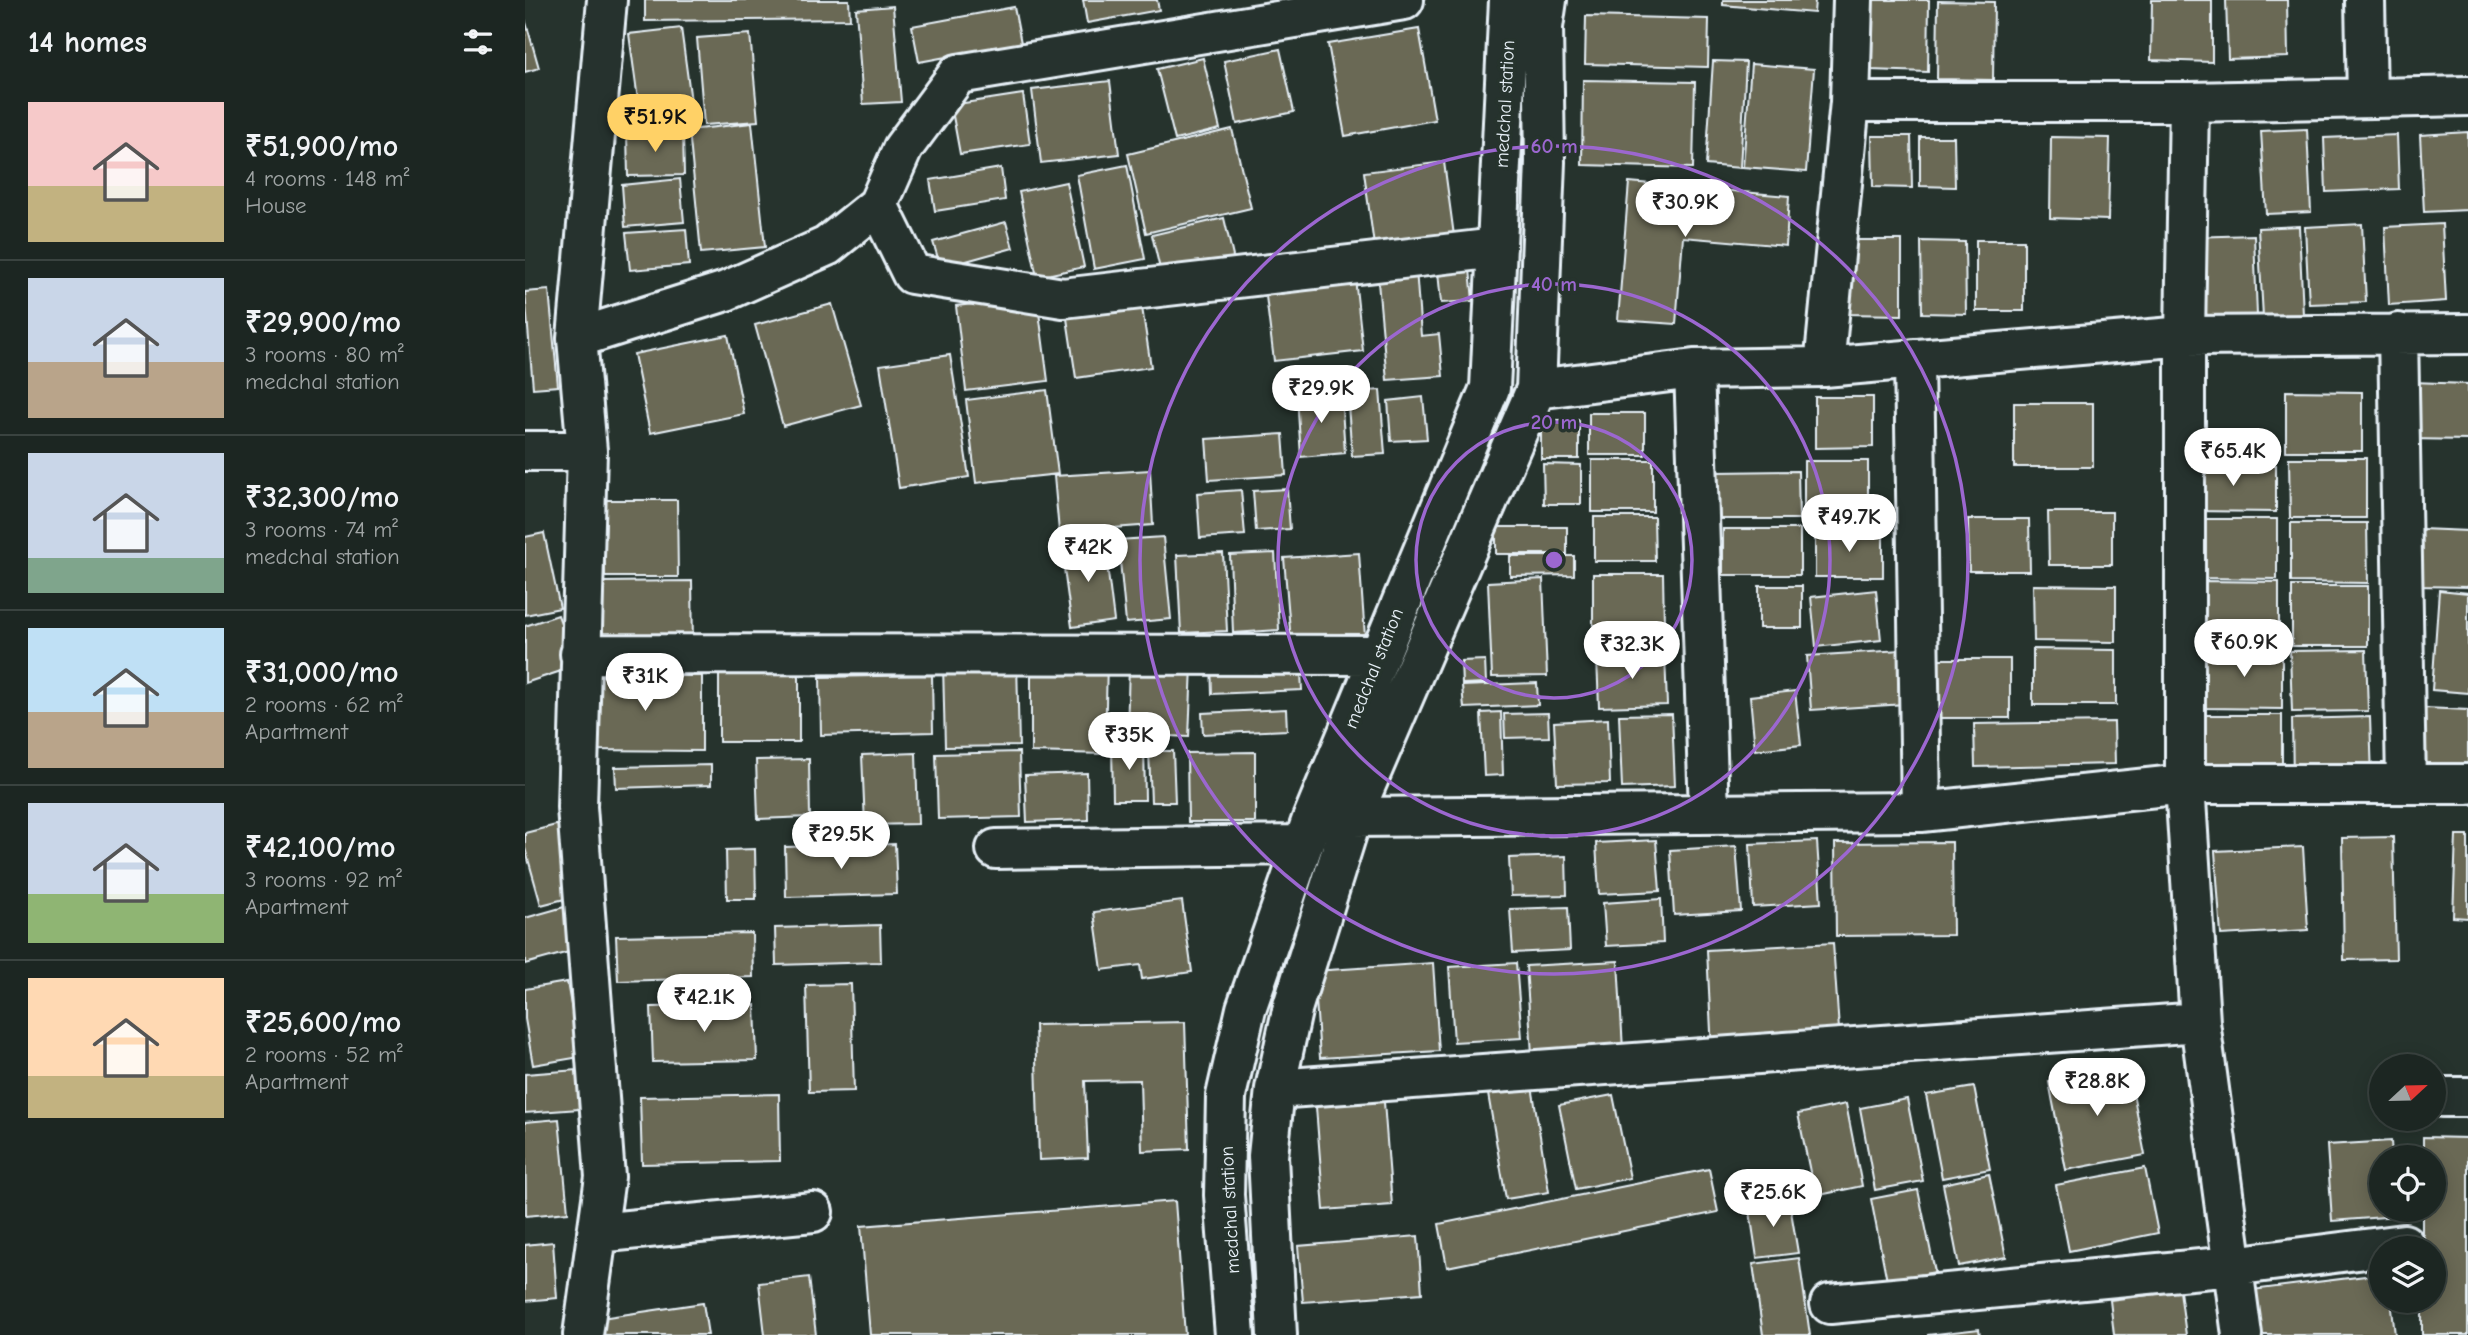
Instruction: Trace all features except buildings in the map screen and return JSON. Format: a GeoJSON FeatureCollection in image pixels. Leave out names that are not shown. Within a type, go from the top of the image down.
{"type":"FeatureCollection","features":[{"type":"Feature","properties":{"kind":"street"},"geometry":{"type":"LineString","coordinates":[[583,1335],[605,1177],[577,807],[587,451],[577,338],[607,0]]}},
{"type":"Feature","properties":{"kind":"street"},"geometry":{"type":"LineString","coordinates":[[577,338],[726,291],[827,246],[878,205],[903,148],[958,74],[1404,0]]}},
{"type":"Feature","properties":{"kind":"street","name":"medchal station"},"geometry":{"type":"LineString","coordinates":[[1235,1335],[1224,1195],[1226,1096],[1246,1009],[1303,845],[1378,654],[1490,388],[1509,0]]}},
{"type":"Feature","properties":{"kind":"street","name":"medchal station"},"geometry":{"type":"LineString","coordinates":[[1277,1335],[1268,1156],[1275,1089],[1293,1006],[1352,817],[1536,389],[1545,162],[1543,27],[1547,0]]}},
{"type":"Feature","properties":{"kind":"street"},"geometry":{"type":"LineString","coordinates":[[1824,367],[1850,102],[1853,0]]}},
{"type":"Feature","properties":{"kind":"street"},"geometry":{"type":"LineString","coordinates":[[2365,0],[2367,97]]}},
{"type":"Feature","properties":{"kind":"street"},"geometry":{"type":"LineString","coordinates":[[1850,102],[2189,102],[2468,96]]}},
{"type":"Feature","properties":{"kind":"street"},"geometry":{"type":"LineString","coordinates":[[2189,102],[2185,336],[2185,784],[2200,1022],[2242,1335]]}},
{"type":"Feature","properties":{"kind":"street"},"geometry":{"type":"LineString","coordinates":[[878,205],[912,274],[1063,298],[1497,248]]}},
{"type":"Feature","properties":{"kind":"street"},"geometry":{"type":"LineString","coordinates":[[2398,333],[2406,784]]}},
{"type":"Feature","properties":{"kind":"street"},"geometry":{"type":"LineString","coordinates":[[1536,389],[1694,369],[1824,367],[2185,336],[2468,334]]}},
{"type":"Feature","properties":{"kind":"street"},"geometry":{"type":"LineString","coordinates":[[1914,359],[1921,812]]}},
{"type":"Feature","properties":{"kind":"street"},"geometry":{"type":"LineString","coordinates":[[1694,369],[1709,812]]}},
{"type":"Feature","properties":{"kind":"street"},"geometry":{"type":"LineString","coordinates":[[525,452],[587,451]]}},
{"type":"Feature","properties":{"kind":"street"},"geometry":{"type":"LineString","coordinates":[[580,654],[1378,654]]}},
{"type":"Feature","properties":{"kind":"street"},"geometry":{"type":"LineString","coordinates":[[1352,817],[1921,812],[2185,784],[2468,784]]}},
{"type":"Feature","properties":{"kind":"street"},"geometry":{"type":"LineString","coordinates":[[996,849],[1303,845]]}},
{"type":"Feature","properties":{"kind":"street"},"geometry":{"type":"LineString","coordinates":[[1275,1089],[2200,1022]]}},
{"type":"Feature","properties":{"kind":"street"},"geometry":{"type":"LineString","coordinates":[[597,1233],[813,1212]]}},
{"type":"Feature","properties":{"kind":"street"},"geometry":{"type":"LineString","coordinates":[[1830,1304],[2233,1266],[2369,1249]]}}]}
